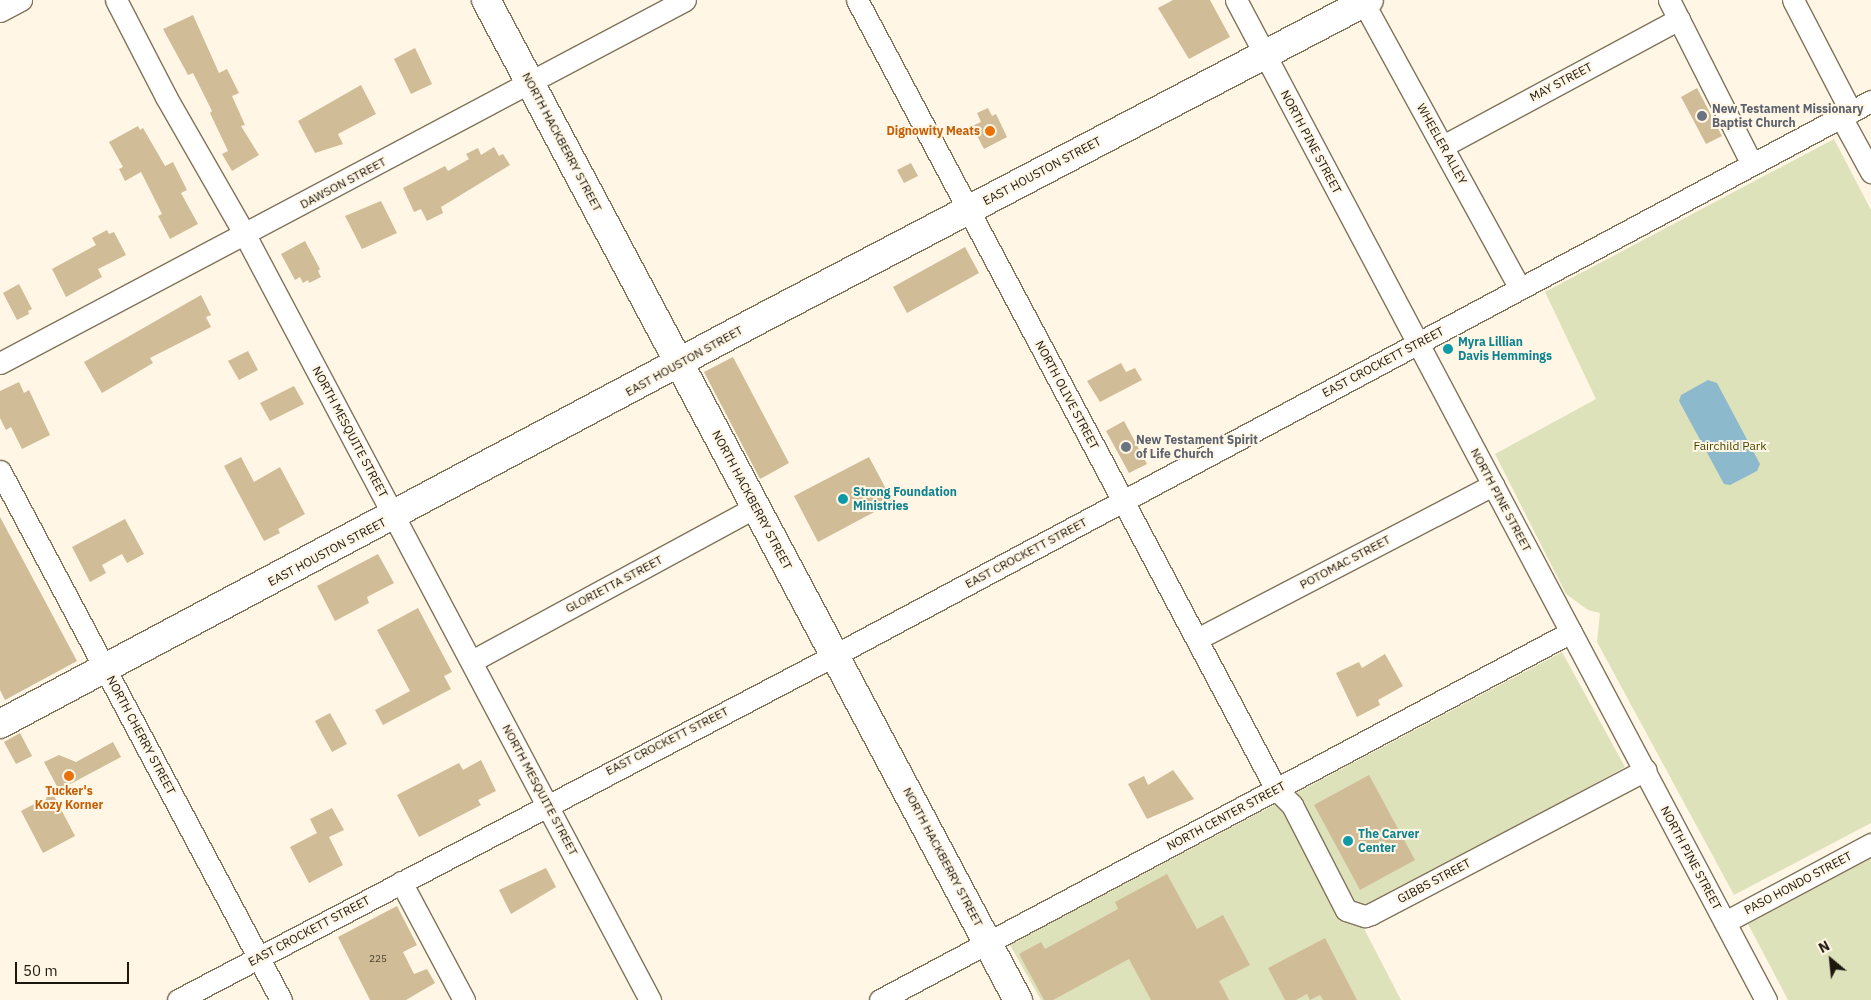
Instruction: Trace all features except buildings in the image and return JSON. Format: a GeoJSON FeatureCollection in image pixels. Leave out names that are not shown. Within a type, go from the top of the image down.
{"type":"FeatureCollection","features":[{"type":"Feature","properties":{"kind":"main road","name":"NORTH HACKBERRY STREET"},"geometry":{"type":"LineString","coordinates":[[486,0],[1018,1000]]}},
{"type":"Feature","properties":{"kind":"main road","name":"EAST HOUSTON STREET"},"geometry":{"type":"LineString","coordinates":[[0,724],[1365,1]]}},
{"type":"Feature","properties":{"kind":"street"},"geometry":{"type":"LineString","coordinates":[[0,11],[21,0]]}},
{"type":"Feature","properties":{"kind":"street","name":"NORTH MESQUITE STREET"},"geometry":{"type":"LineString","coordinates":[[116,0],[166,97],[245,235],[650,1000]]}},
{"type":"Feature","properties":{"kind":"street","name":"DAWSON STREET"},"geometry":{"type":"LineString","coordinates":[[0,363],[245,235],[685,0]]}},
{"type":"Feature","properties":{"kind":"street","name":"NORTH OLIVE STREET"},"geometry":{"type":"LineString","coordinates":[[857,0],[1276,789]]}},
{"type":"Feature","properties":{"kind":"street","name":"NORTH PINE STREET"},"geometry":{"type":"LineString","coordinates":[[1236,0],[1766,1000]]}},
{"type":"Feature","properties":{"kind":"street"},"geometry":{"type":"LineString","coordinates":[[1669,0],[1752,164]]}},
{"type":"Feature","properties":{"kind":"street"},"geometry":{"type":"LineString","coordinates":[[1793,0],[1871,172]]}},
{"type":"Feature","properties":{"kind":"street","name":"WHEELER ALLEY"},"geometry":{"type":"LineString","coordinates":[[1365,1],[1520,288]]}},
{"type":"Feature","properties":{"kind":"street","name":"MAY STREET"},"geometry":{"type":"LineString","coordinates":[[1443,146],[1680,19]]}},
{"type":"Feature","properties":{"kind":"street","name":"EAST CROCKETT STREET"},"geometry":{"type":"LineString","coordinates":[[178,1000],[546,804],[835,654],[1871,101]]}},
{"type":"Feature","properties":{"kind":"street","name":"NORTH CHERRY STREET"},"geometry":{"type":"LineString","coordinates":[[0,471],[281,1000]]}},
{"type":"Feature","properties":{"kind":"street","name":"POTOMAC STREET"},"geometry":{"type":"LineString","coordinates":[[1197,639],[1493,485]]}},
{"type":"Feature","properties":{"kind":"street","name":"GLORIETTA STREET"},"geometry":{"type":"LineString","coordinates":[[472,661],[756,507]]}},
{"type":"Feature","properties":{"kind":"street","name":"NORTH CENTER STREET"},"geometry":{"type":"LineString","coordinates":[[880,1000],[1571,632]]}},
{"type":"Feature","properties":{"kind":"street","name":"GIBBS STREET"},"geometry":{"type":"LineString","coordinates":[[1276,789],[1292,805],[1346,910],[1365,916],[1645,770]]}},
{"type":"Feature","properties":{"kind":"street","name":"PASO HONDO STREET"},"geometry":{"type":"LineString","coordinates":[[1725,922],[1871,844]]}},
{"type":"Feature","properties":{"kind":"street"},"geometry":{"type":"LineString","coordinates":[[402,882],[464,1000]]}},
{"type":"Feature","properties":{"kind":"green space","name":"Fairchild Park"},"geometry":{"type":"Polygon","coordinates":[[[1834,139],[1871,210],[1871,823],[1734,895],[1597,642],[1600,613],[1588,610],[1566,594],[1495,454],[1596,399],[1545,292],[1834,139]]]}},
{"type":"Feature","properties":{"kind":"green space","name":"The Carver Center"},"geometry":{"type":"Polygon","coordinates":[[[1562,652],[1625,767],[1357,915],[1401,1000],[1041,1000],[1010,945],[1562,652]]]}},
{"type":"Feature","properties":{"kind":"green space"},"geometry":{"type":"Polygon","coordinates":[[[1871,858],[1871,1000],[1788,1000],[1748,924],[1871,858]]]}},
{"type":"Feature","properties":{"kind":"water"},"geometry":{"type":"Polygon","coordinates":[[[1708,380],[1717,383],[1760,464],[1757,471],[1730,485],[1724,484],[1679,401],[1681,395],[1708,380]]]}},
{"type":"Feature","properties":{"kind":"place","name":"New Testament Missionary Baptist Church"},"geometry":{"type":"Point","coordinates":[1702,116]}},
{"type":"Feature","properties":{"kind":"place","name":"Dignowity Meats"},"geometry":{"type":"Point","coordinates":[990,131]}},
{"type":"Feature","properties":{"kind":"place","name":"Myra Lillian Davis Hemmings"},"geometry":{"type":"Point","coordinates":[1448,349]}},
{"type":"Feature","properties":{"kind":"place","name":"New Testament Spirit of Life Church"},"geometry":{"type":"Point","coordinates":[1126,447]}},
{"type":"Feature","properties":{"kind":"place","name":"Strong Foundation Ministries"},"geometry":{"type":"Point","coordinates":[843,499]}},
{"type":"Feature","properties":{"kind":"place","name":"Tucker's Kozy Korner"},"geometry":{"type":"Point","coordinates":[69,776]}},
{"type":"Feature","properties":{"kind":"place","name":"The Carver Center"},"geometry":{"type":"Point","coordinates":[1348,841]}}]}
